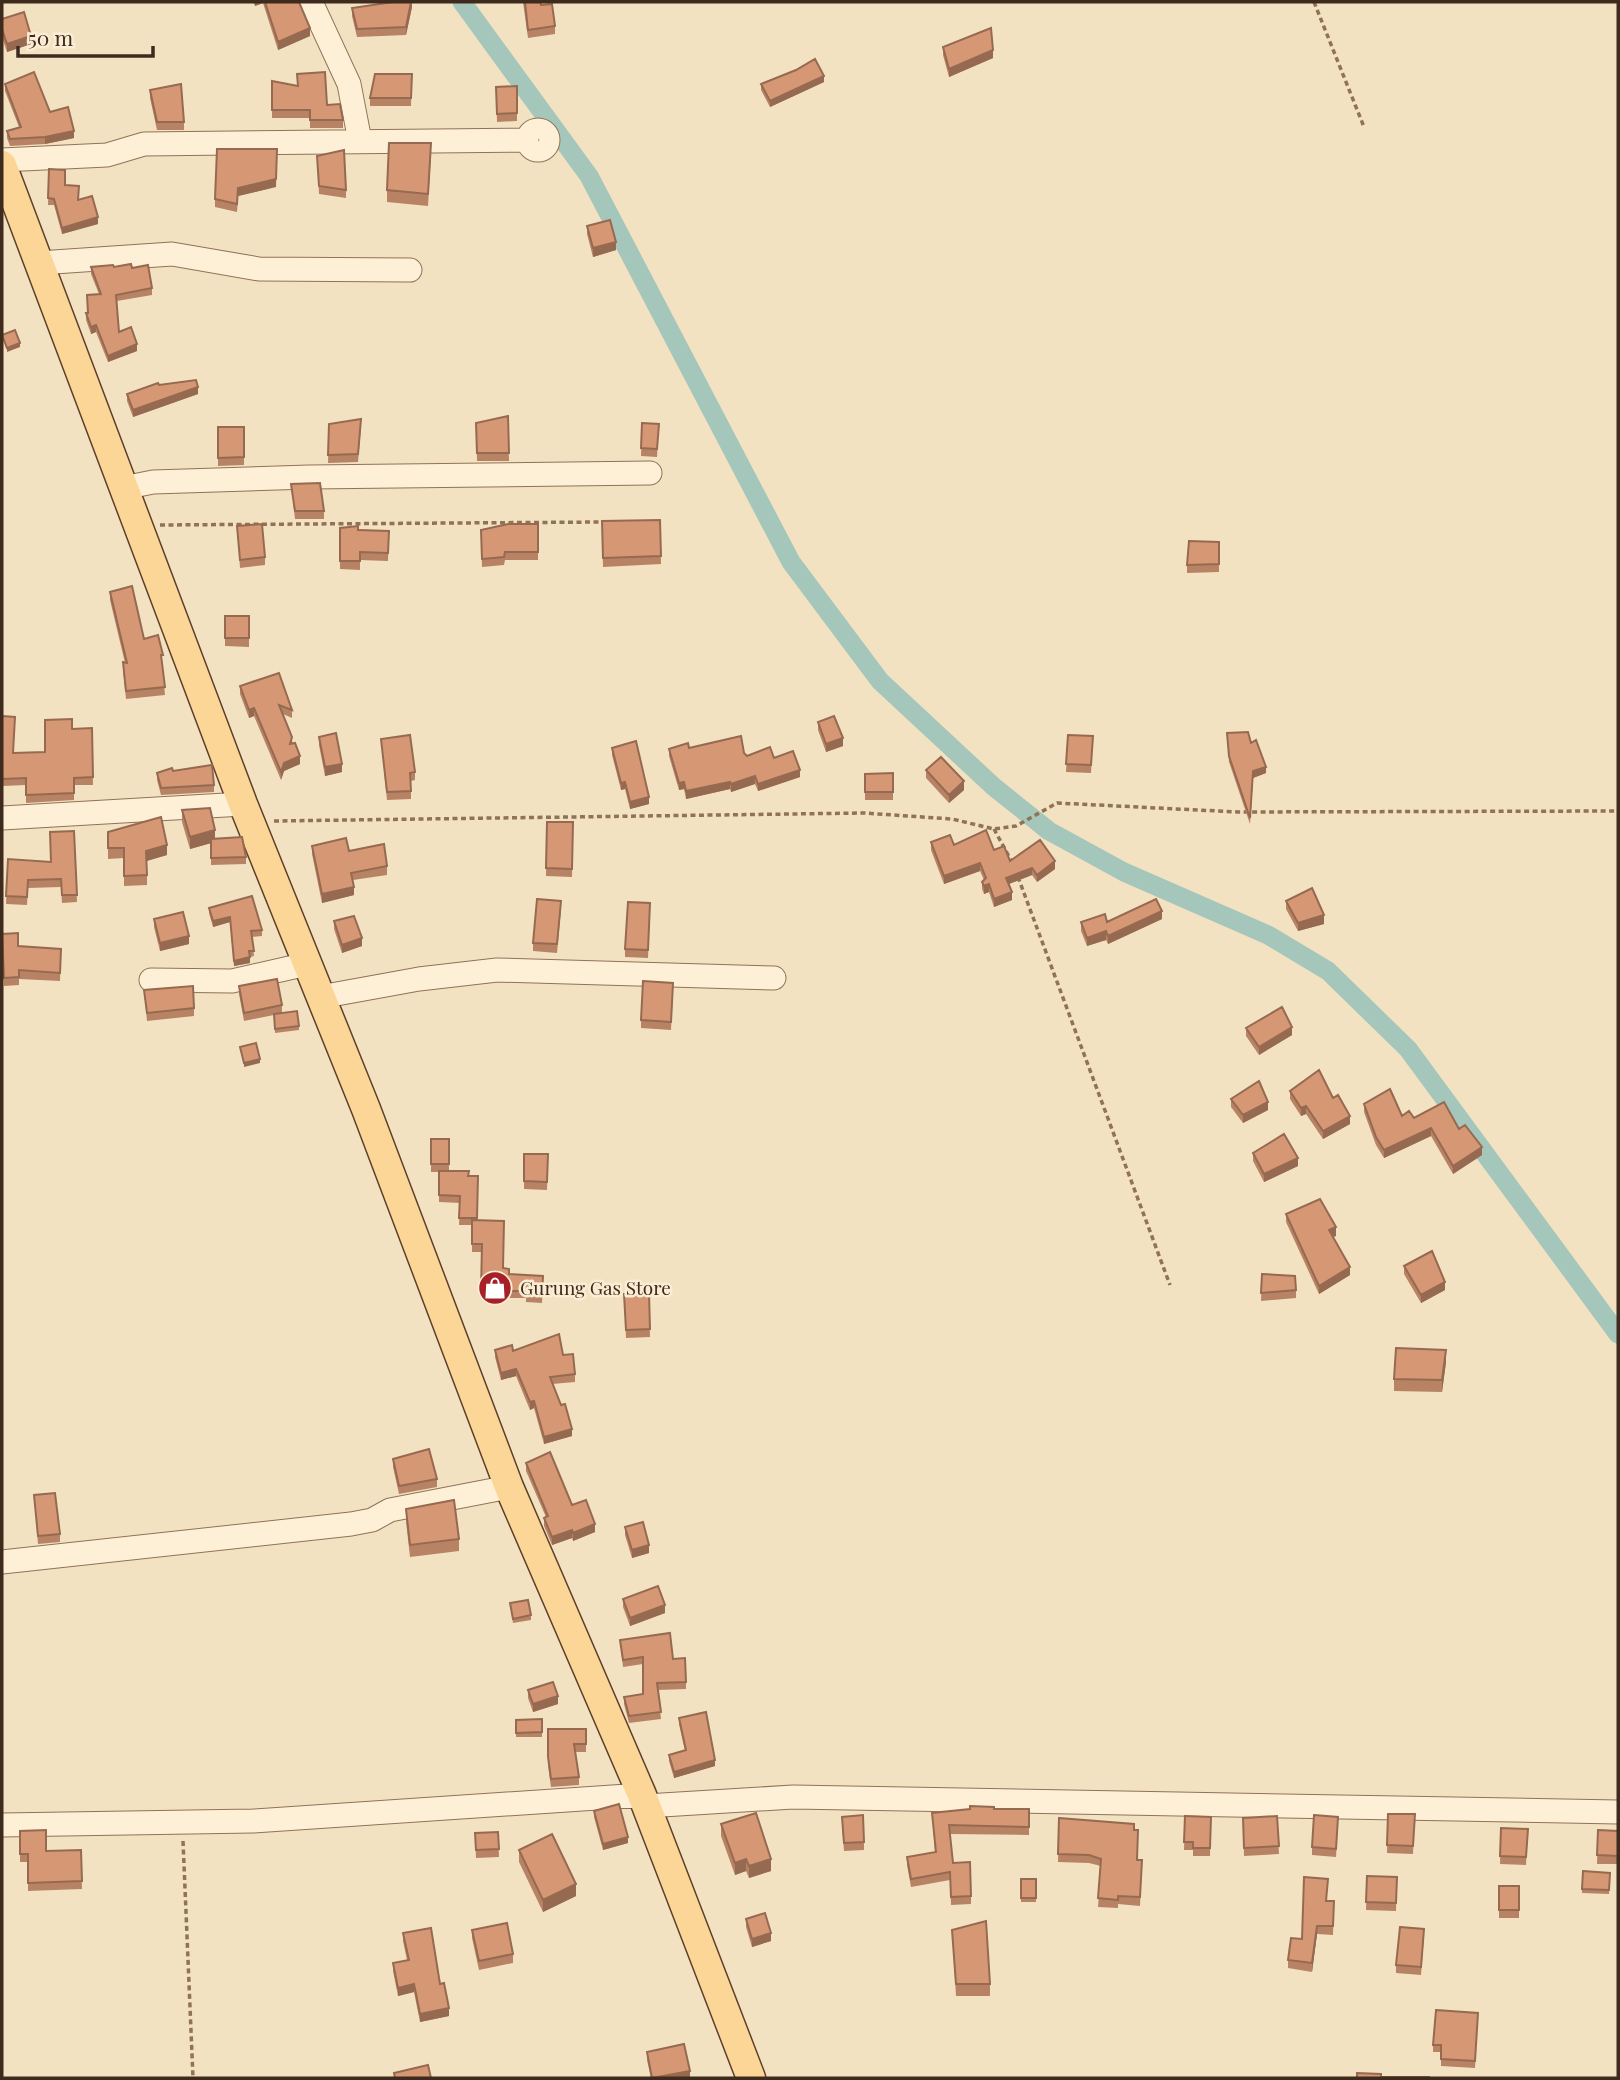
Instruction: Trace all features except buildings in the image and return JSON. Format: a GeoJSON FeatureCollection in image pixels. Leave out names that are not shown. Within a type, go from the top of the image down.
{"type":"FeatureCollection","features":[{"type":"Feature","properties":{"kind":"main road"},"geometry":{"type":"LineString","coordinates":[[2,162],[246,813],[366,1109],[509,1487],[644,1801],[751,2078]]}},
{"type":"Feature","properties":{"kind":"street"},"geometry":{"type":"LineString","coordinates":[[310,2],[349,84],[360,141]]}},
{"type":"Feature","properties":{"kind":"street"},"geometry":{"type":"LineString","coordinates":[[2,162],[107,155],[144,144],[527,140]]}},
{"type":"Feature","properties":{"kind":"street"},"geometry":{"type":"LineString","coordinates":[[38,263],[173,254],[259,269],[410,270]]}},
{"type":"Feature","properties":{"kind":"street"},"geometry":{"type":"LineString","coordinates":[[123,488],[153,482],[296,477],[650,473]]}},
{"type":"Feature","properties":{"kind":"street"},"geometry":{"type":"LineString","coordinates":[[2,818],[246,813]]}},
{"type":"Feature","properties":{"kind":"street"},"geometry":{"type":"LineString","coordinates":[[151,980],[232,981],[307,964]]}},
{"type":"Feature","properties":{"kind":"street"},"geometry":{"type":"LineString","coordinates":[[320,997],[419,979],[497,970],[774,978]]}},
{"type":"Feature","properties":{"kind":"street"},"geometry":{"type":"LineString","coordinates":[[2,1562],[351,1524],[372,1520],[390,1510],[509,1487]]}},
{"type":"Feature","properties":{"kind":"street"},"geometry":{"type":"LineString","coordinates":[[2,1825],[253,1821],[644,1801],[793,1797],[1618,1812]]}},
{"type":"Feature","properties":{"kind":"path"},"geometry":{"type":"LineString","coordinates":[[1314,2],[1364,127]]}},
{"type":"Feature","properties":{"kind":"path"},"geometry":{"type":"LineString","coordinates":[[137,525],[603,522]]}},
{"type":"Feature","properties":{"kind":"path"},"geometry":{"type":"LineString","coordinates":[[246,813],[864,813],[952,819],[994,829],[1016,825],[1057,803],[1238,812],[1618,811]]}},
{"type":"Feature","properties":{"kind":"path"},"geometry":{"type":"LineString","coordinates":[[994,829],[1009,853],[1170,1284]]}},
{"type":"Feature","properties":{"kind":"path"},"geometry":{"type":"LineString","coordinates":[[182,1822],[193,2078]]}},
{"type":"Feature","properties":{"kind":"waterway"},"geometry":{"type":"LineString","coordinates":[[462,2],[589,176],[791,562],[880,681],[994,787],[1049,831],[1124,872],[1268,935],[1328,971],[1408,1049],[1618,1334]]}},
{"type":"Feature","properties":{"kind":"place","name":"Gurung Gas Store"},"geometry":{"type":"Point","coordinates":[495,1288]}}]}
